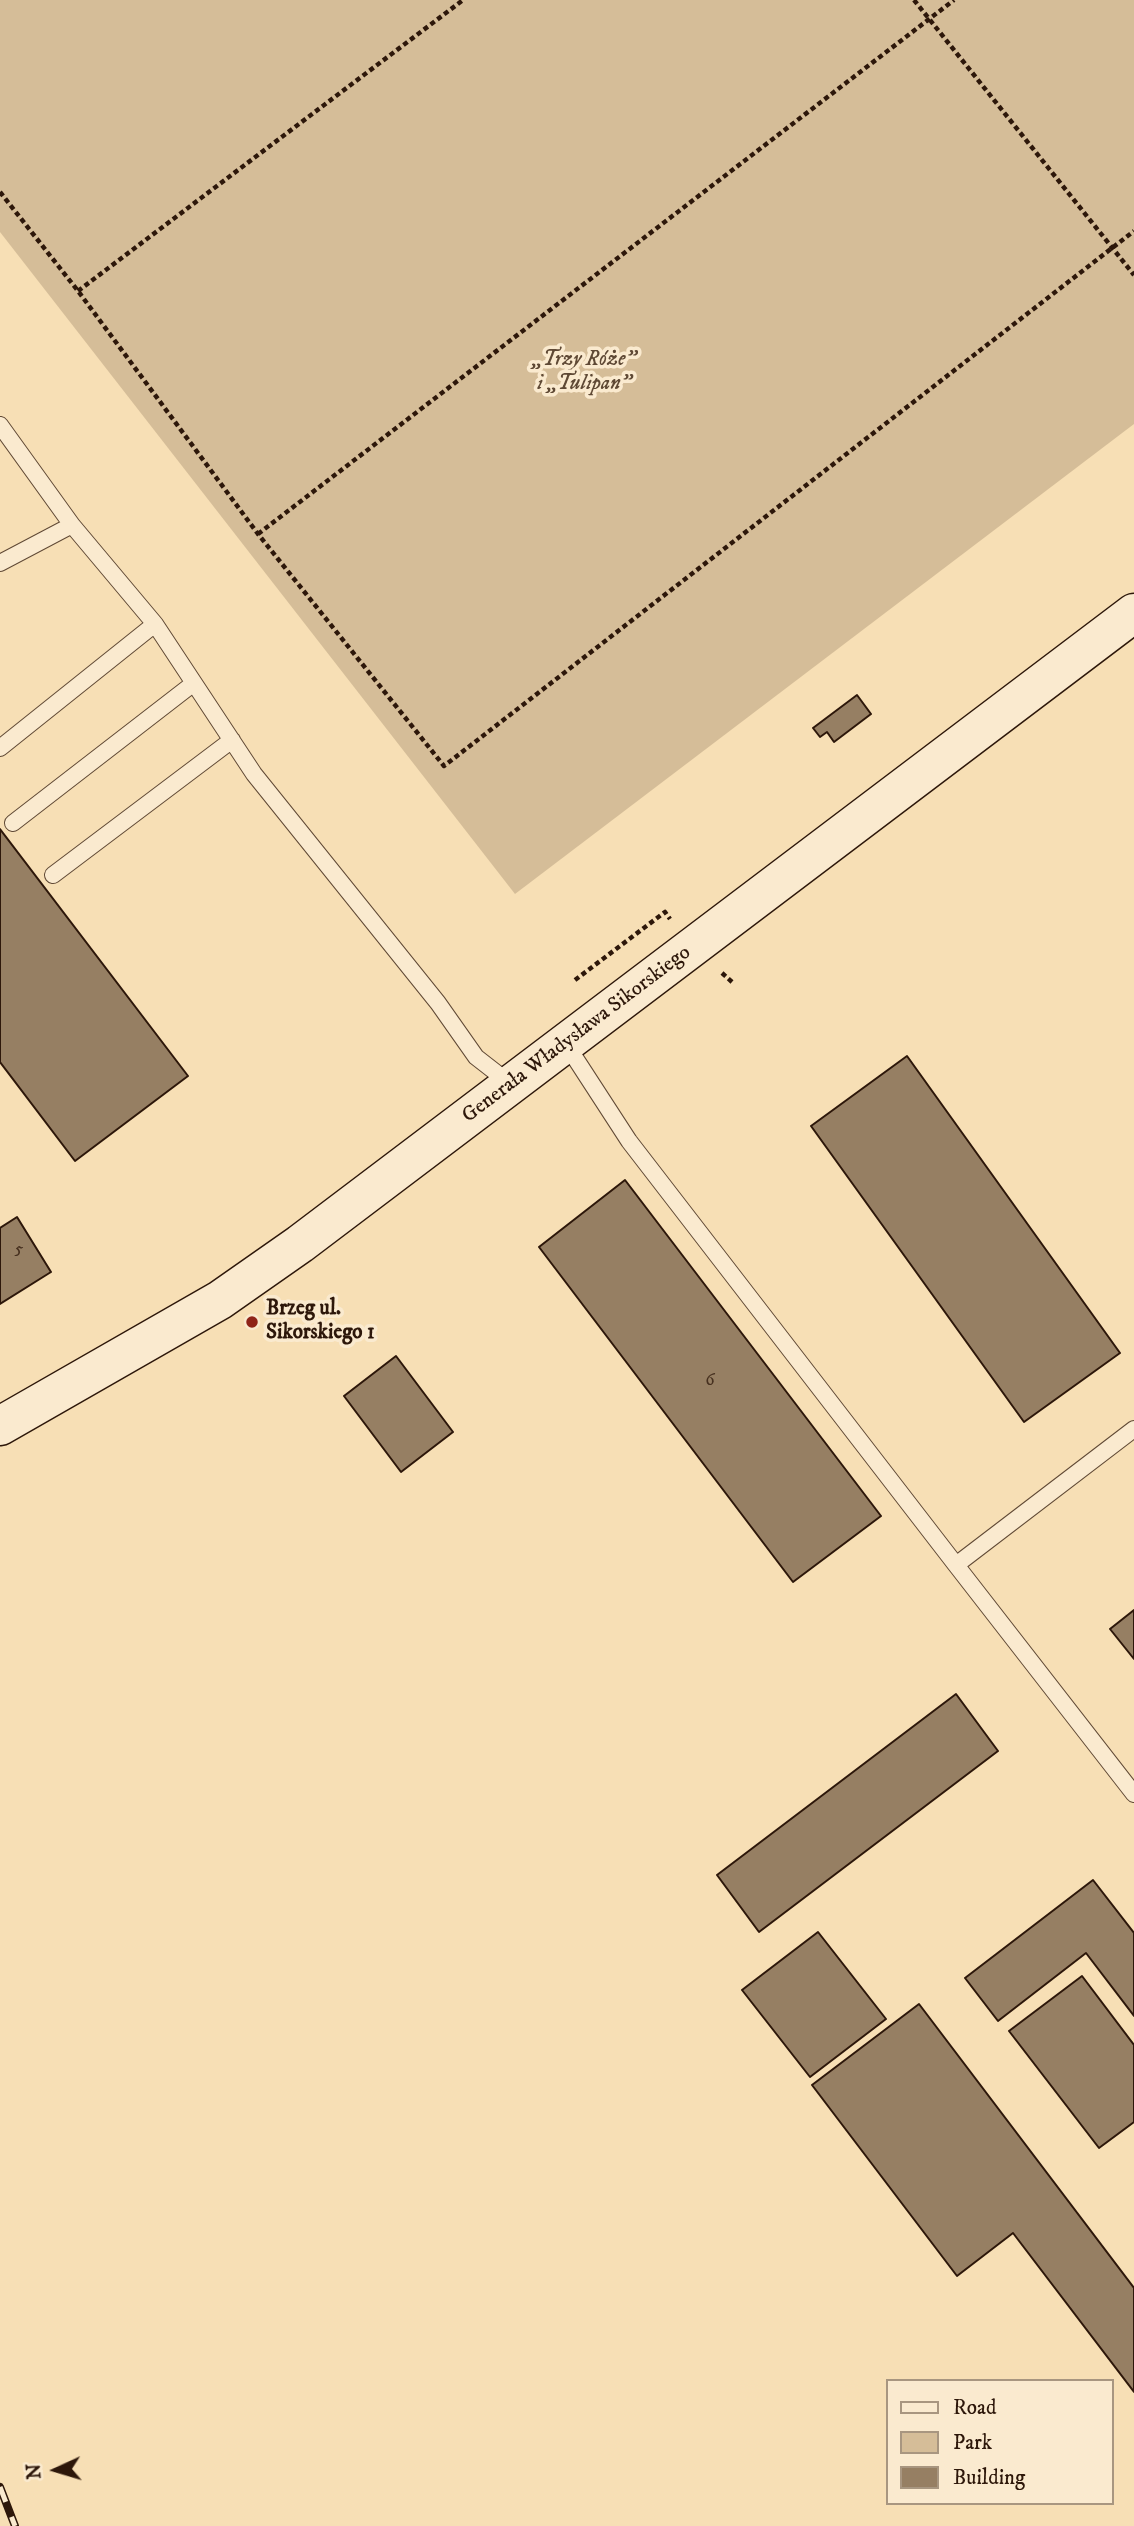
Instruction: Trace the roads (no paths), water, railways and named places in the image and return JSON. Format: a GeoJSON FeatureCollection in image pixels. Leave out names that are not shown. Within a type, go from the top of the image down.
{"type":"FeatureCollection","features":[{"type":"Feature","properties":{"kind":"main road","name":"Generała Władysława Sikorskiego"},"geometry":{"type":"LineString","coordinates":[[0,1426],[220,1300],[512,1086],[1134,613]]}},
{"type":"Feature","properties":{"kind":"lane"},"geometry":{"type":"LineString","coordinates":[[0,425],[72,525],[155,624],[254,774],[438,1003],[476,1058],[512,1086]]}},
{"type":"Feature","properties":{"kind":"lane"},"geometry":{"type":"LineString","coordinates":[[0,563],[72,525]]}},
{"type":"Feature","properties":{"kind":"lane"},"geometry":{"type":"LineString","coordinates":[[0,747],[155,624]]}},
{"type":"Feature","properties":{"kind":"lane"},"geometry":{"type":"LineString","coordinates":[[13,823],[194,683]]}},
{"type":"Feature","properties":{"kind":"lane"},"geometry":{"type":"LineString","coordinates":[[53,875],[232,740]]}},
{"type":"Feature","properties":{"kind":"lane"},"geometry":{"type":"LineString","coordinates":[[566,1044],[629,1141],[1134,1794]]}},
{"type":"Feature","properties":{"kind":"lane"},"geometry":{"type":"LineString","coordinates":[[956,1565],[1134,1429]]}},
{"type":"Feature","properties":{"kind":"railway"},"geometry":{"type":"LineString","coordinates":[[0,2487],[15,2526]]}},
{"type":"Feature","properties":{"kind":"place","name":"Brzeg ul. Sikorskiego 1"},"geometry":{"type":"Point","coordinates":[252,1322]}},
{"type":"Feature","properties":{"kind":"park label","name":"„Trzy Róże” i „Tulipan”"},"geometry":{"type":"Point","coordinates":[584,373]}}]}
